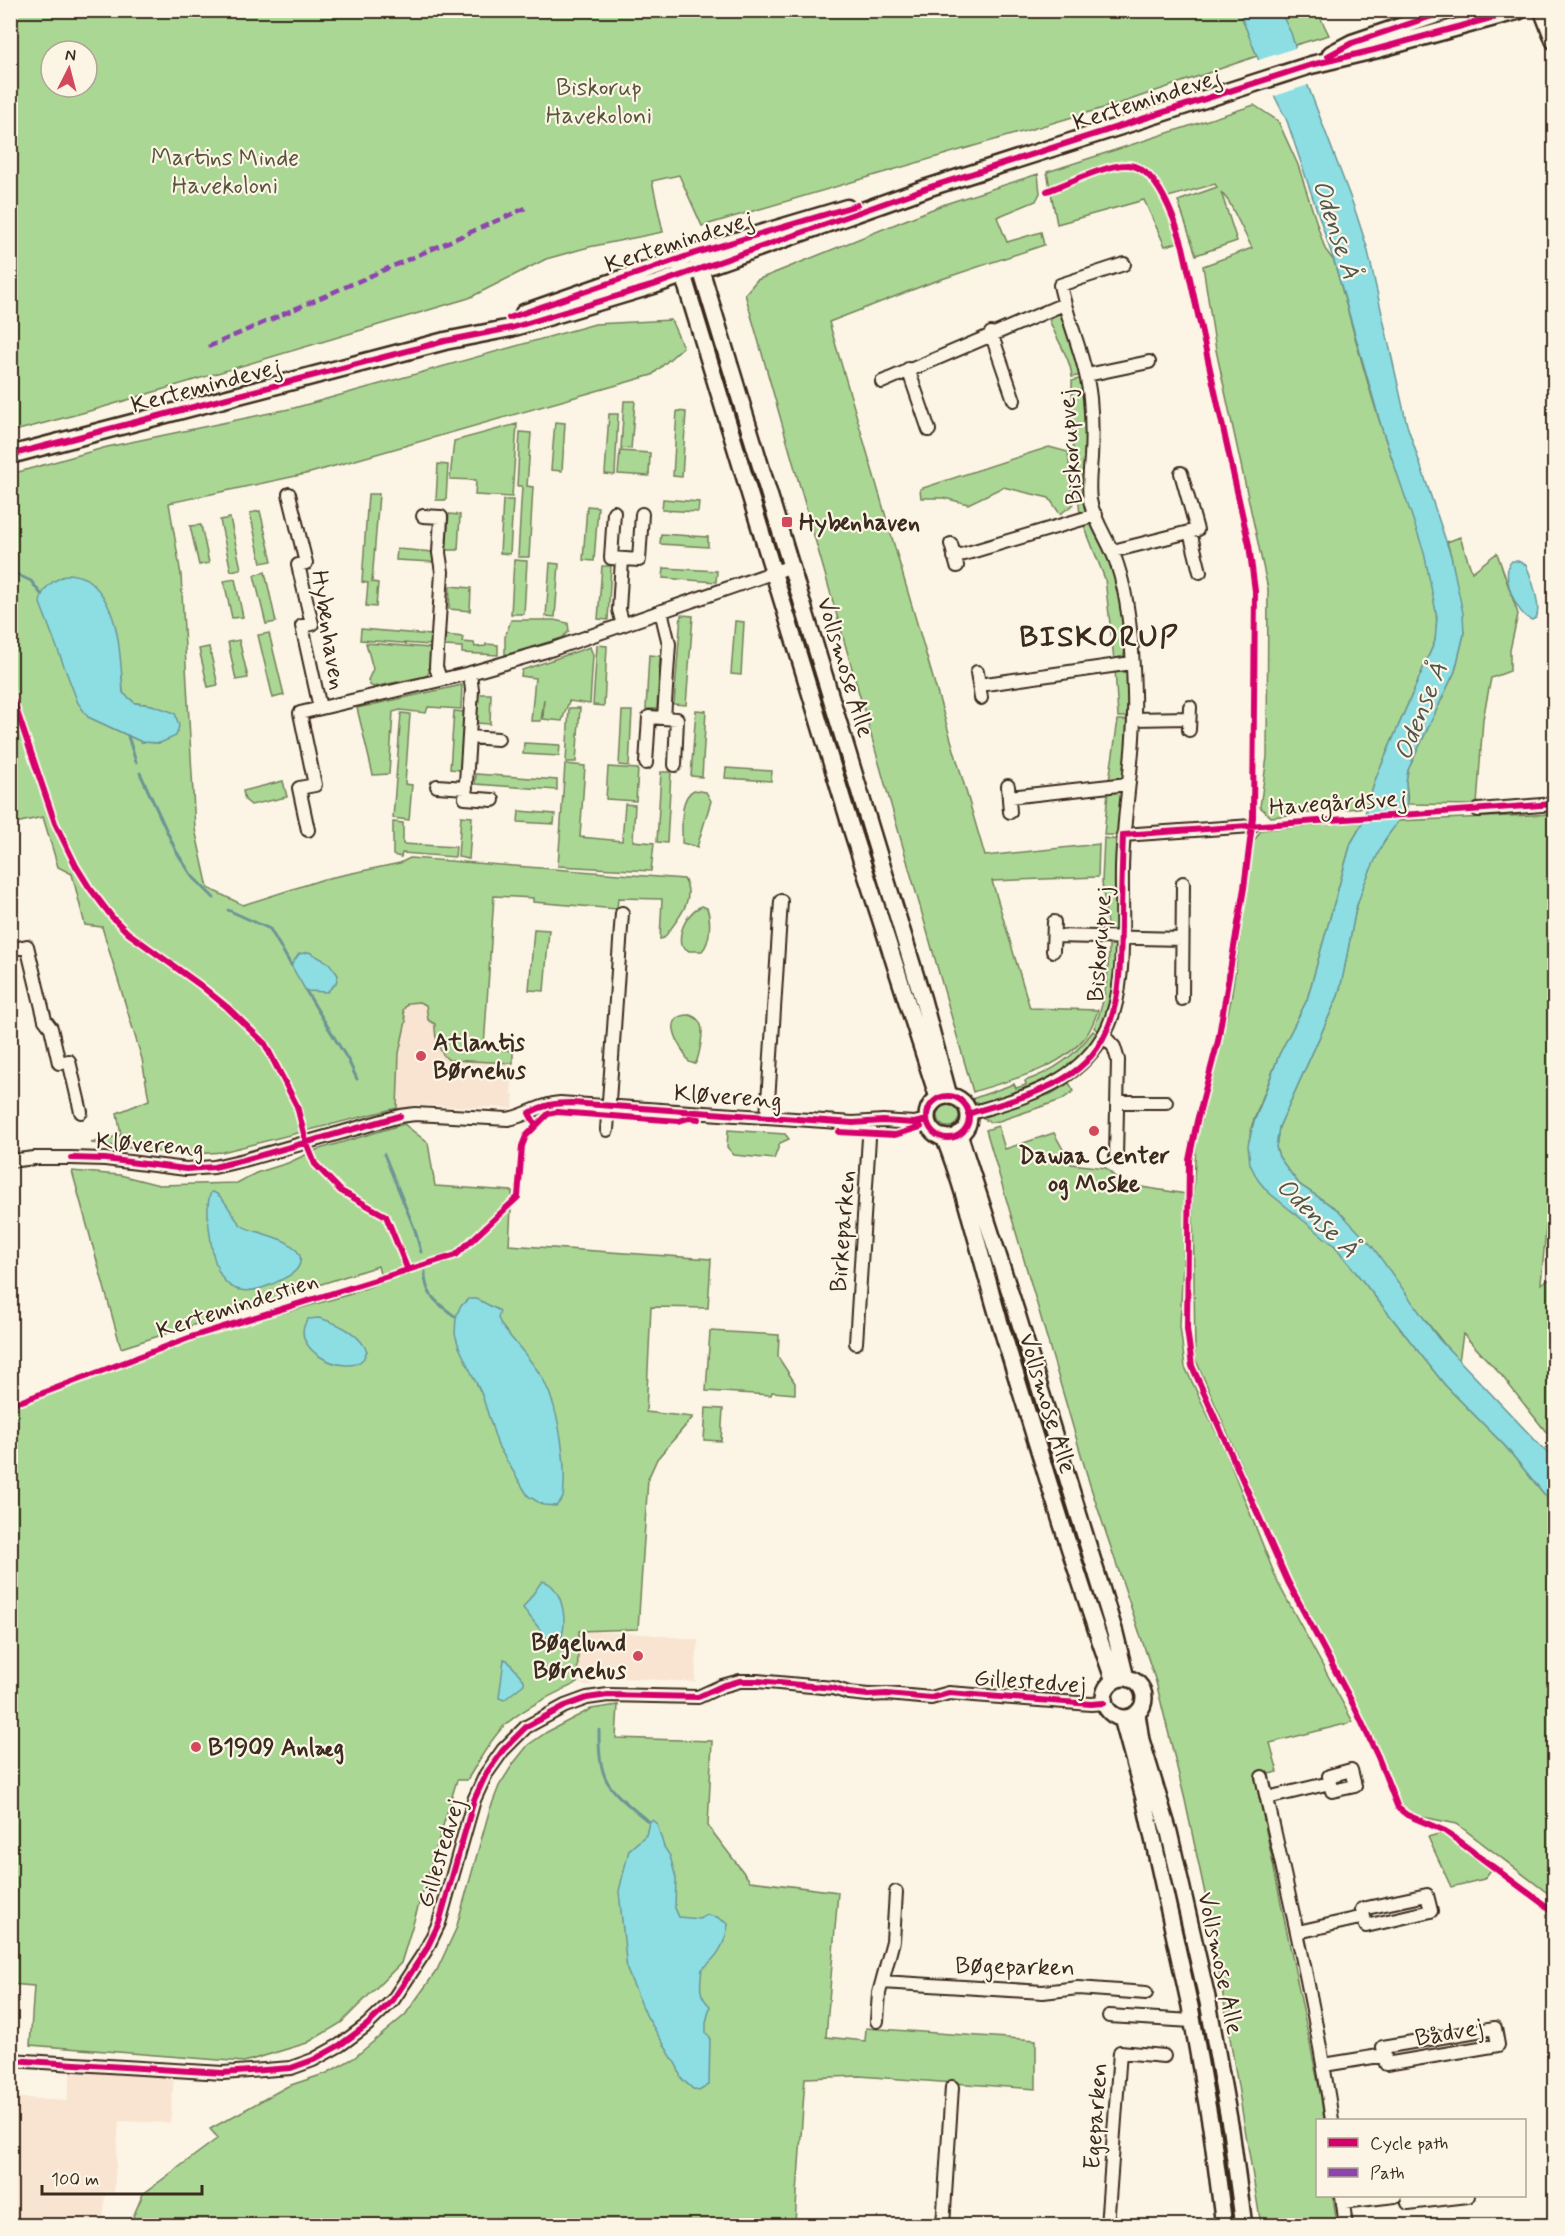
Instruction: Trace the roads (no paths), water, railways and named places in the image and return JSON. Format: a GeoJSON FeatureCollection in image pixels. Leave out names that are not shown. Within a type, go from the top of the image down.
{"type":"FeatureCollection","features":[{"type":"Feature","properties":{"kind":"main road","name":"Kertemindevej"},"geometry":{"type":"LineString","coordinates":[[1309,66],[1352,43],[1450,10]]}},
{"type":"Feature","properties":{"kind":"main road"},"geometry":{"type":"LineString","coordinates":[[1374,50],[1483,10]]}},
{"type":"Feature","properties":{"kind":"main road","name":"Kertemindevej"},"geometry":{"type":"LineString","coordinates":[[10,455],[445,341],[511,328],[682,276],[927,188],[1309,66],[1520,10]]}},
{"type":"Feature","properties":{"kind":"main road","name":"Kertemindevej"},"geometry":{"type":"LineString","coordinates":[[445,341],[696,253],[809,218],[927,188]]}},
{"type":"Feature","properties":{"kind":"street"},"geometry":{"type":"LineString","coordinates":[[1542,10],[1554,40]]}},
{"type":"Feature","properties":{"kind":"street","name":"Vollsmose Alle"},"geometry":{"type":"LineString","coordinates":[[696,253],[923,1000],[944,1097]]}},
{"type":"Feature","properties":{"kind":"street","name":"Vollsmose Alle"},"geometry":{"type":"LineString","coordinates":[[678,259],[866,876],[944,1097]]}},
{"type":"Feature","properties":{"kind":"street"},"geometry":{"type":"LineString","coordinates":[[882,382],[991,333],[1064,304],[1060,285],[1124,264]]}},
{"type":"Feature","properties":{"kind":"street","name":"Biskorupvej"},"geometry":{"type":"LineString","coordinates":[[968,1114],[1019,1098],[1073,1073],[1091,1055],[1104,1036],[1114,1014],[1120,985],[1123,835],[1134,719],[1132,663],[1122,584],[1113,551],[1090,500],[1092,420],[1087,375],[1064,304]]}},
{"type":"Feature","properties":{"kind":"street"},"geometry":{"type":"LineString","coordinates":[[991,333],[1014,400]]}},
{"type":"Feature","properties":{"kind":"street","name":"Biskorupvej"},"geometry":{"type":"LineString","coordinates":[[1087,375],[1149,362]]}},
{"type":"Feature","properties":{"kind":"street"},"geometry":{"type":"LineString","coordinates":[[908,369],[929,430]]}},
{"type":"Feature","properties":{"kind":"street"},"geometry":{"type":"LineString","coordinates":[[1113,551],[1197,530],[1181,474]]}},
{"type":"Feature","properties":{"kind":"street","name":"Hybenhaven"},"geometry":{"type":"LineString","coordinates":[[289,494],[306,563],[298,565],[312,624],[302,626],[320,708]]}},
{"type":"Feature","properties":{"kind":"street"},"geometry":{"type":"LineString","coordinates":[[614,512],[611,558],[622,559],[639,560],[642,514]]}},
{"type":"Feature","properties":{"kind":"street","name":"Biskorupvej"},"geometry":{"type":"LineString","coordinates":[[951,544],[956,562],[1096,515]]}},
{"type":"Feature","properties":{"kind":"street"},"geometry":{"type":"LineString","coordinates":[[423,516],[441,517],[439,553],[442,572],[436,667],[440,679]]}},
{"type":"Feature","properties":{"kind":"street"},"geometry":{"type":"LineString","coordinates":[[1190,532],[1200,572]]}},
{"type":"Feature","properties":{"kind":"street"},"geometry":{"type":"LineString","coordinates":[[622,559],[619,610],[623,625]]}},
{"type":"Feature","properties":{"kind":"street","name":"Hybenhaven"},"geometry":{"type":"LineString","coordinates":[[308,830],[299,788],[315,785],[300,713],[470,673],[558,648],[792,566]]}},
{"type":"Feature","properties":{"kind":"street"},"geometry":{"type":"LineString","coordinates":[[661,611],[669,644],[664,718]]}},
{"type":"Feature","properties":{"kind":"street"},"geometry":{"type":"LineString","coordinates":[[979,685],[1132,663]]}},
{"type":"Feature","properties":{"kind":"street"},"geometry":{"type":"LineString","coordinates":[[977,672],[981,698]]}},
{"type":"Feature","properties":{"kind":"street"},"geometry":{"type":"LineString","coordinates":[[470,673],[472,690],[465,798],[493,800]]}},
{"type":"Feature","properties":{"kind":"street"},"geometry":{"type":"LineString","coordinates":[[646,763],[649,717],[664,718],[677,719],[675,765]]}},
{"type":"Feature","properties":{"kind":"street"},"geometry":{"type":"LineString","coordinates":[[1134,719],[1190,718]]}},
{"type":"Feature","properties":{"kind":"street"},"geometry":{"type":"LineString","coordinates":[[469,737],[498,739]]}},
{"type":"Feature","properties":{"kind":"street"},"geometry":{"type":"LineString","coordinates":[[1010,812],[1008,792],[1128,784]]}},
{"type":"Feature","properties":{"kind":"street"},"geometry":{"type":"LineString","coordinates":[[437,786],[466,788]]}},
{"type":"Feature","properties":{"kind":"street"},"geometry":{"type":"LineString","coordinates":[[1479,810],[1554,804]]}},
{"type":"Feature","properties":{"kind":"street","name":"Havegårdsvej"},"geometry":{"type":"LineString","coordinates":[[1123,835],[1252,826]]}},
{"type":"Feature","properties":{"kind":"street"},"geometry":{"type":"LineString","coordinates":[[1182,999],[1183,883]]}},
{"type":"Feature","properties":{"kind":"street"},"geometry":{"type":"LineString","coordinates":[[767,1117],[781,901]]}},
{"type":"Feature","properties":{"kind":"street"},"geometry":{"type":"LineString","coordinates":[[607,1130],[622,913]]}},
{"type":"Feature","properties":{"kind":"street","name":"Biskorupvej"},"geometry":{"type":"LineString","coordinates":[[1053,951],[1054,922]]}},
{"type":"Feature","properties":{"kind":"street","name":"Biskorupvej"},"geometry":{"type":"LineString","coordinates":[[1054,936],[1182,939]]}},
{"type":"Feature","properties":{"kind":"street"},"geometry":{"type":"LineString","coordinates":[[10,950],[27,946],[45,1020],[51,1028],[58,1063],[69,1061],[81,1112]]}},
{"type":"Feature","properties":{"kind":"street","name":"Biskorupvej"},"geometry":{"type":"LineString","coordinates":[[1104,1036],[1114,1047],[1118,1060],[1116,1157]]}},
{"type":"Feature","properties":{"kind":"street"},"geometry":{"type":"LineString","coordinates":[[944,1097],[960,1100],[968,1114],[967,1125],[952,1136],[934,1132],[927,1120],[929,1108],[944,1097]]}},
{"type":"Feature","properties":{"kind":"street"},"geometry":{"type":"LineString","coordinates":[[1117,1102],[1166,1102]]}},
{"type":"Feature","properties":{"kind":"street","name":"Kløvereng"},"geometry":{"type":"LineString","coordinates":[[10,1161],[34,1158],[71,1158],[105,1159],[176,1168],[214,1167],[400,1116],[416,1114],[499,1120],[516,1118],[550,1103],[853,1123],[914,1123],[927,1120]]}},
{"type":"Feature","properties":{"kind":"street","name":"Birkeparken"},"geometry":{"type":"LineString","coordinates":[[856,1343],[870,1122]]}},
{"type":"Feature","properties":{"kind":"street","name":"Vollsmose Alle"},"geometry":{"type":"LineString","coordinates":[[952,1136],[955,1166],[978,1249],[1076,1572],[1120,1679]]}},
{"type":"Feature","properties":{"kind":"street"},"geometry":{"type":"LineString","coordinates":[[1120,1679],[1137,1683],[1144,1695],[1144,1702],[1130,1716],[1114,1716],[1104,1703],[1106,1690],[1120,1679]]}},
{"type":"Feature","properties":{"kind":"street","name":"Gillestedvej"},"geometry":{"type":"LineString","coordinates":[[10,2060],[223,2073],[291,2068],[313,2060],[340,2044],[367,2025],[393,2000],[426,1950],[438,1923],[474,1800],[486,1774],[503,1750],[534,1722],[554,1710],[587,1698],[628,1694],[682,1698],[698,1696],[722,1686],[757,1681],[833,1688],[868,1695],[887,1694],[931,1698],[949,1693],[1069,1703],[1104,1703]]}},
{"type":"Feature","properties":{"kind":"street","name":"Vollsmose Alle"},"geometry":{"type":"LineString","coordinates":[[1130,1716],[1144,1798],[1192,2021],[1212,2133],[1224,2226]]}},
{"type":"Feature","properties":{"kind":"street","name":"Vollsmose Alle"},"geometry":{"type":"LineString","coordinates":[[1130,1716],[1142,1740],[1169,1832],[1208,2002],[1231,2130],[1244,2226]]}},
{"type":"Feature","properties":{"kind":"street"},"geometry":{"type":"LineString","coordinates":[[1262,1777],[1298,1932],[1324,2065],[1332,2119]]}},
{"type":"Feature","properties":{"kind":"street"},"geometry":{"type":"LineString","coordinates":[[1267,1798],[1330,1783]]}},
{"type":"Feature","properties":{"kind":"street"},"geometry":{"type":"LineString","coordinates":[[877,2021],[879,1993],[893,1941],[896,1892]]}},
{"type":"Feature","properties":{"kind":"street"},"geometry":{"type":"LineString","coordinates":[[1427,1895],[1431,1911],[1366,1926],[1364,1917],[1362,1909],[1427,1895]]}},
{"type":"Feature","properties":{"kind":"street"},"geometry":{"type":"LineString","coordinates":[[1298,1932],[1364,1917]]}},
{"type":"Feature","properties":{"kind":"street","name":"Bøgeparken"},"geometry":{"type":"LineString","coordinates":[[882,1982],[1043,1992],[1078,1988],[1146,1993]]}},
{"type":"Feature","properties":{"kind":"street"},"geometry":{"type":"LineString","coordinates":[[1109,2016],[1192,2021]]}},
{"type":"Feature","properties":{"kind":"street","name":"Bådvej"},"geometry":{"type":"LineString","coordinates":[[1495,2028],[1498,2045],[1386,2064],[1385,2055],[1383,2047],[1495,2028]]}},
{"type":"Feature","properties":{"kind":"street","name":"Egeparken"},"geometry":{"type":"LineString","coordinates":[[1107,2226],[1120,2052],[1164,2056]]}},
{"type":"Feature","properties":{"kind":"street","name":"Bådvej"},"geometry":{"type":"LineString","coordinates":[[1324,2065],[1385,2055]]}},
{"type":"Feature","properties":{"kind":"street"},"geometry":{"type":"LineString","coordinates":[[943,2226],[952,2086]]}},
{"type":"Feature","properties":{"kind":"street"},"geometry":{"type":"LineString","coordinates":[[1346,2226],[1343,2199],[1378,2197]]}},
{"type":"Feature","properties":{"kind":"street"},"geometry":{"type":"LineString","coordinates":[[1407,2197],[1408,2203],[1459,2197]]}},
{"type":"Feature","properties":{"kind":"water","name":"Odense Å"},"geometry":{"type":"Polygon","coordinates":[[[1239,11],[1280,11],[1291,33],[1302,70],[1354,207],[1367,247],[1407,425],[1451,556],[1463,613],[1464,634],[1455,671],[1408,770],[1407,809],[1384,841],[1365,882],[1356,908],[1338,996],[1279,1127],[1276,1147],[1279,1157],[1300,1185],[1338,1210],[1372,1246],[1438,1338],[1554,1460],[1554,1506],[1505,1446],[1445,1385],[1335,1246],[1268,1192],[1258,1180],[1250,1164],[1248,1145],[1253,1125],[1279,1055],[1307,1000],[1351,843],[1361,826],[1376,778],[1435,641],[1437,617],[1424,552],[1382,429],[1334,261],[1287,121],[1267,81],[1239,11]]]}},
{"type":"Feature","properties":{"kind":"water"},"geometry":{"type":"Polygon","coordinates":[[[1512,561],[1526,565],[1531,577],[1538,607],[1536,618],[1532,620],[1520,611],[1511,593],[1507,574],[1512,561]]]}},
{"type":"Feature","properties":{"kind":"water"},"geometry":{"type":"Polygon","coordinates":[[[70,574],[88,580],[107,603],[117,632],[123,693],[135,703],[152,705],[175,713],[179,726],[176,736],[160,743],[142,742],[88,717],[78,703],[40,603],[43,592],[50,584],[70,574]]]}},
{"type":"Feature","properties":{"kind":"water"},"geometry":{"type":"Polygon","coordinates":[[[309,952],[329,963],[338,975],[336,983],[327,992],[306,991],[291,965],[299,954],[309,952]]]}},
{"type":"Feature","properties":{"kind":"water"},"geometry":{"type":"Polygon","coordinates":[[[211,1192],[220,1196],[243,1226],[289,1243],[300,1256],[299,1266],[294,1272],[288,1277],[256,1290],[235,1289],[227,1284],[221,1276],[213,1255],[208,1217],[211,1192]]]}},
{"type":"Feature","properties":{"kind":"water"},"geometry":{"type":"Polygon","coordinates":[[[468,1299],[477,1299],[500,1311],[498,1318],[502,1326],[535,1367],[550,1394],[561,1438],[564,1470],[563,1498],[556,1506],[543,1505],[528,1496],[498,1446],[482,1395],[455,1334],[456,1317],[460,1307],[468,1299]]]}},
{"type":"Feature","properties":{"kind":"water"},"geometry":{"type":"Polygon","coordinates":[[[319,1318],[340,1326],[359,1339],[367,1351],[363,1359],[354,1364],[343,1365],[320,1357],[311,1349],[305,1340],[303,1330],[308,1319],[319,1318]]]}},
{"type":"Feature","properties":{"kind":"water"},"geometry":{"type":"Polygon","coordinates":[[[542,1581],[550,1584],[556,1590],[563,1609],[563,1630],[556,1646],[553,1646],[523,1608],[542,1581]]]}},
{"type":"Feature","properties":{"kind":"water"},"geometry":{"type":"Polygon","coordinates":[[[504,1659],[524,1680],[524,1684],[504,1700],[499,1698],[504,1659]]]}},
{"type":"Feature","properties":{"kind":"water"},"geometry":{"type":"Polygon","coordinates":[[[652,1820],[657,1824],[664,1847],[670,1856],[676,1878],[675,1908],[679,1917],[699,1919],[707,1915],[717,1917],[728,1924],[720,1950],[702,1969],[701,1990],[703,1998],[710,2006],[706,2023],[706,2033],[710,2037],[709,2085],[699,2091],[693,2089],[681,2078],[677,2066],[647,2017],[627,1970],[619,1891],[629,1850],[646,1835],[649,1822],[652,1820]]]}},
{"type":"Feature","properties":{"kind":"waterway"},"geometry":{"type":"LineString","coordinates":[[10,571],[31,581],[41,594]]}},
{"type":"Feature","properties":{"kind":"waterway"},"geometry":{"type":"LineString","coordinates":[[128,736],[136,762]]}},
{"type":"Feature","properties":{"kind":"waterway"},"geometry":{"type":"LineString","coordinates":[[140,773],[176,851],[192,876],[214,898]]}},
{"type":"Feature","properties":{"kind":"waterway"},"geometry":{"type":"LineString","coordinates":[[228,910],[270,929],[291,965]]}},
{"type":"Feature","properties":{"kind":"waterway"},"geometry":{"type":"LineString","coordinates":[[306,991],[357,1079]]}},
{"type":"Feature","properties":{"kind":"waterway"},"geometry":{"type":"LineString","coordinates":[[384,1154],[415,1230],[421,1252]]}},
{"type":"Feature","properties":{"kind":"waterway"},"geometry":{"type":"LineString","coordinates":[[425,1271],[427,1286],[433,1298],[456,1317]]}},
{"type":"Feature","properties":{"kind":"waterway"},"geometry":{"type":"LineString","coordinates":[[599,1730],[600,1760],[608,1783],[624,1801],[649,1822]]}},
{"type":"Feature","properties":{"kind":"place","name":"Hybenhaven"},"geometry":{"type":"Point","coordinates":[787,522]}},
{"type":"Feature","properties":{"kind":"place","name":"Atlantis Børnehus"},"geometry":{"type":"Point","coordinates":[421,1056]}},
{"type":"Feature","properties":{"kind":"place","name":"Dawaa Center og Moske"},"geometry":{"type":"Point","coordinates":[1094,1131]}},
{"type":"Feature","properties":{"kind":"place","name":"Bøgelund Børnehus"},"geometry":{"type":"Point","coordinates":[638,1656]}},
{"type":"Feature","properties":{"kind":"place","name":"B1909 Anlæg"},"geometry":{"type":"Point","coordinates":[196,1747]}},
{"type":"Feature","properties":{"kind":"district","name":"BISKORUP"},"geometry":{"type":"Point","coordinates":[1099,636]}},
{"type":"Feature","properties":{"kind":"park label","name":"Biskorup Havekoloni"},"geometry":{"type":"Point","coordinates":[599,101]}},
{"type":"Feature","properties":{"kind":"park label","name":"Martins Minde Havekoloni"},"geometry":{"type":"Point","coordinates":[225,171]}}]}
